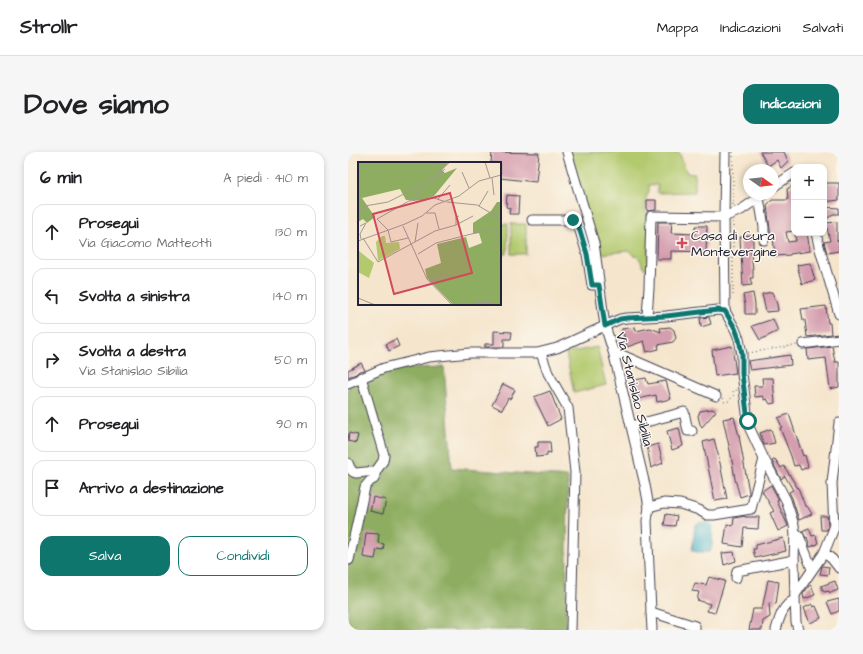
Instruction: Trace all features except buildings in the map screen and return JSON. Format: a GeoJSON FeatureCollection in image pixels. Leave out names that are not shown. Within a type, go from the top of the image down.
{"type":"FeatureCollection","features":[{"type":"Feature","properties":{"kind":"street","name":"Via Stanislao Sibilia"},"geometry":{"type":"LineString","coordinates":[[567,152],[594,244],[605,326],[613,351],[645,484],[649,507],[647,521],[652,630]]}},
{"type":"Feature","properties":{"kind":"street"},"geometry":{"type":"LineString","coordinates":[[725,152],[724,216],[728,315],[738,334],[738,352],[750,429],[786,500],[794,525],[794,577],[796,622],[798,630]]}},
{"type":"Feature","properties":{"kind":"street"},"geometry":{"type":"LineString","coordinates":[[779,183],[791,175]]}},
{"type":"Feature","properties":{"kind":"street"},"geometry":{"type":"LineString","coordinates":[[647,316],[651,216],[724,216],[740,210],[755,200]]}},
{"type":"Feature","properties":{"kind":"street"},"geometry":{"type":"LineString","coordinates":[[761,200],[764,240]]}},
{"type":"Feature","properties":{"kind":"street"},"geometry":{"type":"LineString","coordinates":[[532,220],[577,221],[587,254],[592,285],[599,285]]}},
{"type":"Feature","properties":{"kind":"street"},"geometry":{"type":"LineString","coordinates":[[817,236],[839,314]]}},
{"type":"Feature","properties":{"kind":"street"},"geometry":{"type":"LineString","coordinates":[[348,384],[384,368],[429,357],[470,353],[537,354],[557,348],[620,319],[647,316],[666,316],[718,310],[728,315]]}},
{"type":"Feature","properties":{"kind":"street"},"geometry":{"type":"LineString","coordinates":[[803,344],[839,339]]}},
{"type":"Feature","properties":{"kind":"street"},"geometry":{"type":"LineString","coordinates":[[613,351],[721,397]]}},
{"type":"Feature","properties":{"kind":"street"},"geometry":{"type":"LineString","coordinates":[[541,352],[548,373],[568,408],[575,472],[571,630]]}},
{"type":"Feature","properties":{"kind":"street"},"geometry":{"type":"LineString","coordinates":[[349,560],[366,487],[370,481],[374,479],[376,471],[383,461],[384,455],[361,377]]}},
{"type":"Feature","properties":{"kind":"street"},"geometry":{"type":"LineString","coordinates":[[631,426],[684,412],[688,431],[692,431]]}},
{"type":"Feature","properties":{"kind":"street"},"geometry":{"type":"LineString","coordinates":[[776,630],[787,604],[795,598],[812,569],[824,553],[834,528],[832,483],[839,423]]}},
{"type":"Feature","properties":{"kind":"street"},"geometry":{"type":"LineString","coordinates":[[649,507],[664,503],[680,504],[699,510],[707,515],[750,509],[764,459]]}},
{"type":"Feature","properties":{"kind":"street"},"geometry":{"type":"LineString","coordinates":[[348,463],[351,471],[354,473],[376,471]]}},
{"type":"Feature","properties":{"kind":"street"},"geometry":{"type":"LineString","coordinates":[[795,533],[799,536],[812,569]]}},
{"type":"Feature","properties":{"kind":"street"},"geometry":{"type":"LineString","coordinates":[[824,553],[832,559],[839,568]]}},
{"type":"Feature","properties":{"kind":"street"},"geometry":{"type":"LineString","coordinates":[[736,578],[737,571],[794,560]]}},
{"type":"Feature","properties":{"kind":"street"},"geometry":{"type":"LineString","coordinates":[[794,577],[806,579]]}},
{"type":"Feature","properties":{"kind":"street"},"geometry":{"type":"LineString","coordinates":[[650,612],[695,626],[695,630]]}},
{"type":"Feature","properties":{"kind":"path"},"geometry":{"type":"LineString","coordinates":[[733,152],[733,295]]}},
{"type":"Feature","properties":{"kind":"path"},"geometry":{"type":"LineString","coordinates":[[738,352],[803,344]]}},
{"type":"Feature","properties":{"kind":"path"},"geometry":{"type":"LineString","coordinates":[[721,397],[724,402],[729,401],[734,395],[733,391],[744,389]]}},
{"type":"Feature","properties":{"kind":"green space"},"geometry":{"type":"Polygon","coordinates":[[[569,152],[679,152],[687,173],[695,174],[695,192],[657,193],[658,185],[649,185],[645,212],[650,213],[648,271],[643,267],[640,259],[629,251],[598,254],[569,152]]]}},
{"type":"Feature","properties":{"kind":"green space"},"geometry":{"type":"Polygon","coordinates":[[[501,224],[508,224],[507,254],[501,254],[501,224]]]}},
{"type":"Feature","properties":{"kind":"green space"},"geometry":{"type":"Polygon","coordinates":[[[511,224],[526,224],[526,254],[511,254],[511,224]]]}},
{"type":"Feature","properties":{"kind":"green space"},"geometry":{"type":"Polygon","coordinates":[[[597,347],[606,385],[574,393],[566,353],[597,347]]]}},
{"type":"Feature","properties":{"kind":"green space"},"geometry":{"type":"Polygon","coordinates":[[[444,367],[452,468],[568,477],[566,630],[348,630],[348,386],[389,369],[444,367]]]}},
{"type":"Feature","properties":{"kind":"water"},"geometry":{"type":"Polygon","coordinates":[[[700,522],[708,523],[713,526],[710,552],[697,552],[692,550],[695,525],[700,522]]]}},
{"type":"Feature","properties":{"kind":"tunnel"},"geometry":{"type":"LineString","coordinates":[[736,348],[737,354]]}},
{"type":"Feature","properties":{"kind":"place","name":"Casa di Cura Montevergine"},"geometry":{"type":"Point","coordinates":[682,243]}},
{"type":"Feature","properties":{"kind":"route"},"geometry":{"type":"LineString","coordinates":[[573,220],[577,221],[587,254],[592,285],[599,285],[605,326],[620,319],[627,318],[666,316],[718,310],[725,311],[738,334],[742,354],[742,374],[748,421]]}}]}
